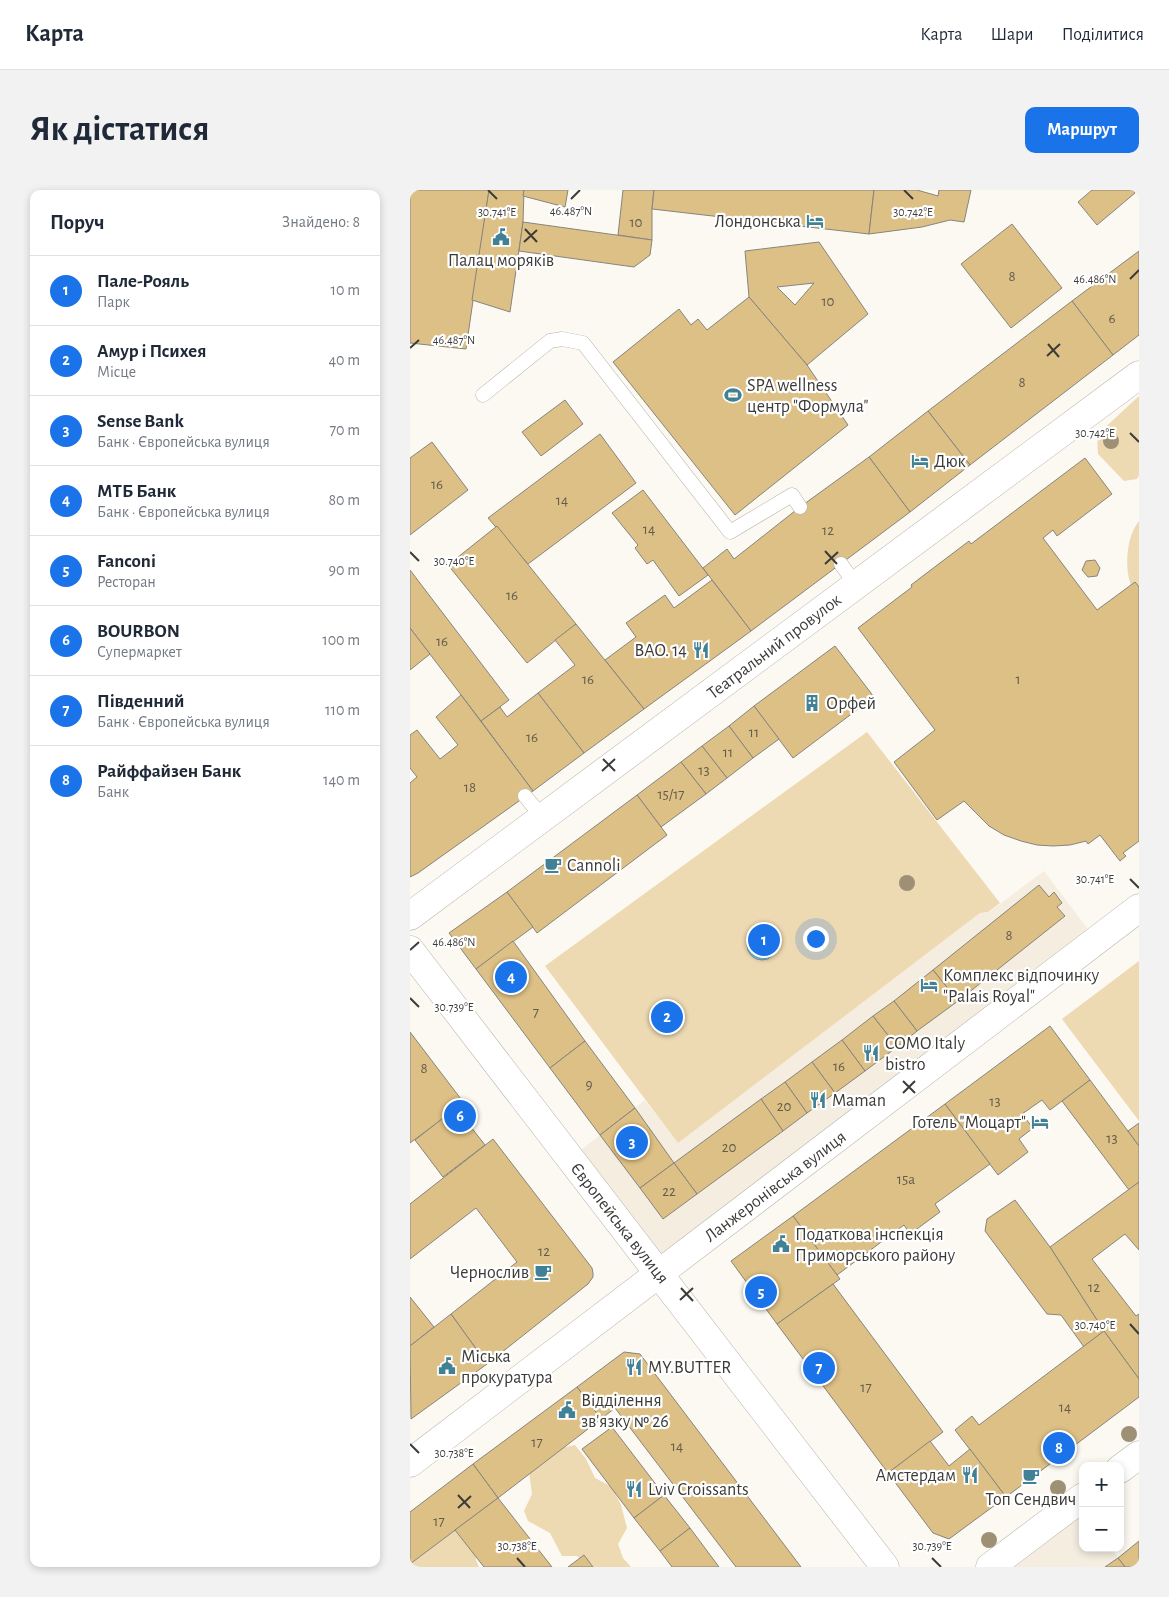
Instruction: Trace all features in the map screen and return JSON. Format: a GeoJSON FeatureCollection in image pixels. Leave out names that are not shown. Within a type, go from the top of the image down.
{"type":"FeatureCollection","features":[{"type":"Feature","properties":{"kind":"street","name":"Театральний провулок"},"geometry":{"type":"LineString","coordinates":[[410,916],[543,818],[848,574],[1139,375]]}},
{"type":"Feature","properties":{"kind":"street","name":"Ланжеронівська вулиця"},"geometry":{"type":"LineString","coordinates":[[410,1463],[1139,908]]}},
{"type":"Feature","properties":{"kind":"street","name":"Європейська вулиця"},"geometry":{"type":"LineString","coordinates":[[410,950],[885,1567]]}},
{"type":"Feature","properties":{"kind":"street"},"geometry":{"type":"LineString","coordinates":[[1124,1466],[1139,1455]]}},
{"type":"Feature","properties":{"kind":"street"},"geometry":{"type":"LineString","coordinates":[[990,1567],[1079,1501]]}},
{"type":"Feature","properties":{"kind":"lane"},"geometry":{"type":"LineString","coordinates":[[483,395],[550,341],[562,339],[583,342],[730,532],[792,495],[800,507]]}},
{"type":"Feature","properties":{"kind":"lane"},"geometry":{"type":"LineString","coordinates":[[525,796],[543,818]]}},
{"type":"Feature","properties":{"kind":"shaded area"},"geometry":{"type":"Polygon","coordinates":[[[1139,396],[1139,475],[1137,479],[1124,481],[1098,454],[1097,435],[1139,396]]]}},
{"type":"Feature","properties":{"kind":"shaded area"},"geometry":{"type":"Polygon","coordinates":[[[1139,521],[1139,598],[1129,580],[1127,563],[1131,536],[1139,521]]]}},
{"type":"Feature","properties":{"kind":"shaded area"},"geometry":{"type":"Polygon","coordinates":[[[867,732],[1000,903],[988,912],[980,913],[678,1143],[545,966],[867,732]]]}},
{"type":"Feature","properties":{"kind":"shaded area"},"geometry":{"type":"Polygon","coordinates":[[[1044,871],[1093,936],[659,1269],[572,1157],[645,1100],[678,1143],[980,913],[989,912],[1044,871]]]}},
{"type":"Feature","properties":{"kind":"shaded area"},"geometry":{"type":"Polygon","coordinates":[[[1139,961],[1139,1121],[1062,1019],[1139,961]]]}},
{"type":"Feature","properties":{"kind":"shaded area"},"geometry":{"type":"Polygon","coordinates":[[[575,1445],[586,1459],[595,1478],[612,1487],[621,1505],[627,1528],[618,1544],[623,1558],[631,1567],[589,1567],[577,1556],[562,1556],[550,1533],[528,1521],[524,1511],[532,1494],[529,1472],[552,1450],[575,1445]]]}},
{"type":"Feature","properties":{"kind":"shaded area"},"geometry":{"type":"Polygon","coordinates":[[[1079,1511],[1079,1552],[1114,1552],[1125,1567],[992,1567],[1079,1511]]]}},
{"type":"Feature","properties":{"kind":"shaded area"},"geometry":{"type":"Polygon","coordinates":[[[448,1524],[475,1535],[476,1560],[479,1567],[410,1567],[410,1546],[448,1524]]]}},
{"type":"Feature","properties":{"kind":"water"},"geometry":{"type":"Polygon","coordinates":[[[762,930],[772,935],[777,945],[772,955],[762,960],[752,955],[747,945],[752,935],[762,930]]]}},
{"type":"Feature","properties":{"kind":"building"},"geometry":{"type":"Polygon","coordinates":[[[410,190],[489,190],[466,349],[410,343],[410,190]]]}},
{"type":"Feature","properties":{"kind":"building","name":"Палац моряків"},"geometry":{"type":"Polygon","coordinates":[[[489,190],[524,190],[523,222],[510,312],[472,300],[489,190]]]}},
{"type":"Feature","properties":{"kind":"building"},"geometry":{"type":"Polygon","coordinates":[[[524,190],[568,190],[565,207],[523,196],[524,190]]]}},
{"type":"Feature","properties":{"kind":"building"},"geometry":{"type":"Polygon","coordinates":[[[623,190],[654,190],[652,240],[618,235],[623,190]]]}},
{"type":"Feature","properties":{"kind":"building","name":"Лондонська"},"geometry":{"type":"Polygon","coordinates":[[[654,190],[874,190],[869,234],[652,209],[654,190]]]}},
{"type":"Feature","properties":{"kind":"building"},"geometry":{"type":"Polygon","coordinates":[[[874,190],[917,190],[938,196],[939,190],[971,190],[964,222],[950,220],[922,227],[869,234],[874,190]]]}},
{"type":"Feature","properties":{"kind":"building"},"geometry":{"type":"Polygon","coordinates":[[[1092,190],[1133,190],[1135,193],[1097,225],[1078,202],[1092,190]]]}},
{"type":"Feature","properties":{"kind":"building"},"geometry":{"type":"Polygon","coordinates":[[[523,222],[652,240],[650,255],[634,267],[519,251],[523,222]]]}},
{"type":"Feature","properties":{"kind":"building"},"geometry":{"type":"Polygon","coordinates":[[[1012,224],[1062,288],[1011,328],[961,264],[1012,224]]]}},
{"type":"Feature","properties":{"kind":"building"},"geometry":{"type":"Polygon","coordinates":[[[819,242],[868,314],[807,365],[749,297],[745,251],[819,242]],[[814,283],[777,287],[795,305],[814,283]]]}},
{"type":"Feature","properties":{"kind":"building"},"geometry":{"type":"Polygon","coordinates":[[[1139,251],[1139,335],[1113,355],[1072,301],[1139,251]]]}},
{"type":"Feature","properties":{"kind":"building","name":"SPA wellness центр \"Формула\""},"geometry":{"type":"Polygon","coordinates":[[[749,297],[807,365],[848,425],[735,515],[613,362],[679,309],[691,325],[698,319],[707,330],[749,297]]]}},
{"type":"Feature","properties":{"kind":"building"},"geometry":{"type":"Polygon","coordinates":[[[1072,301],[1113,355],[970,465],[928,411],[1072,301]]]}},
{"type":"Feature","properties":{"kind":"building"},"geometry":{"type":"Polygon","coordinates":[[[565,400],[583,424],[541,456],[522,432],[565,400]]]}},
{"type":"Feature","properties":{"kind":"building","name":"Дюк"},"geometry":{"type":"Polygon","coordinates":[[[928,411],[970,465],[910,512],[869,457],[928,411]]]}},
{"type":"Feature","properties":{"kind":"building"},"geometry":{"type":"Polygon","coordinates":[[[600,434],[636,483],[528,564],[488,518],[600,434]]]}},
{"type":"Feature","properties":{"kind":"building"},"geometry":{"type":"Polygon","coordinates":[[[432,442],[468,490],[410,535],[410,458],[432,442]]]}},
{"type":"Feature","properties":{"kind":"building"},"geometry":{"type":"Polygon","coordinates":[[[869,457],[910,512],[751,631],[703,568],[727,549],[734,559],[800,507],[869,457]]]}},
{"type":"Feature","properties":{"kind":"building"},"geometry":{"type":"Polygon","coordinates":[[[1085,458],[1112,494],[1057,536],[1053,530],[1043,538],[1097,610],[1135,582],[1139,587],[1139,841],[1123,853],[1126,856],[1120,861],[1100,835],[1088,844],[1086,841],[1070,845],[1053,846],[1037,845],[1004,835],[989,826],[964,801],[937,820],[894,762],[935,730],[858,628],[969,541],[971,544],[1085,458]]]}},
{"type":"Feature","properties":{"kind":"building"},"geometry":{"type":"Polygon","coordinates":[[[643,490],[708,575],[679,596],[653,560],[647,564],[635,548],[638,545],[612,513],[643,490]]]}},
{"type":"Feature","properties":{"kind":"building"},"geometry":{"type":"Polygon","coordinates":[[[497,526],[576,624],[527,663],[448,565],[497,526]]]}},
{"type":"Feature","properties":{"kind":"building"},"geometry":{"type":"Polygon","coordinates":[[[1095,560],[1100,568],[1097,576],[1088,577],[1082,570],[1086,561],[1095,560]]]}},
{"type":"Feature","properties":{"kind":"building"},"geometry":{"type":"Polygon","coordinates":[[[410,570],[509,700],[481,721],[410,628],[410,570]]]}},
{"type":"Feature","properties":{"kind":"building"},"geometry":{"type":"Polygon","coordinates":[[[712,580],[751,631],[644,709],[605,660],[636,637],[626,623],[665,595],[674,608],[712,580]]]}},
{"type":"Feature","properties":{"kind":"building"},"geometry":{"type":"Polygon","coordinates":[[[576,624],[644,709],[584,753],[538,693],[575,665],[555,640],[576,624]]]}},
{"type":"Feature","properties":{"kind":"building"},"geometry":{"type":"Polygon","coordinates":[[[410,628],[430,654],[410,670],[410,628]]]}},
{"type":"Feature","properties":{"kind":"building","name":"Орфей"},"geometry":{"type":"Polygon","coordinates":[[[835,646],[874,697],[793,758],[754,706],[835,646]]]}},
{"type":"Feature","properties":{"kind":"building"},"geometry":{"type":"Polygon","coordinates":[[[538,693],[584,753],[533,791],[481,721],[500,707],[507,717],[538,693]]]}},
{"type":"Feature","properties":{"kind":"building"},"geometry":{"type":"Polygon","coordinates":[[[461,695],[533,791],[410,877],[410,783],[417,777],[410,768],[410,735],[417,730],[440,759],[458,745],[436,717],[461,695]]]}},
{"type":"Feature","properties":{"kind":"building"},"geometry":{"type":"Polygon","coordinates":[[[754,706],[779,739],[753,758],[729,726],[754,706]]]}},
{"type":"Feature","properties":{"kind":"building"},"geometry":{"type":"Polygon","coordinates":[[[729,726],[753,758],[727,778],[702,746],[729,726]]]}},
{"type":"Feature","properties":{"kind":"building"},"geometry":{"type":"Polygon","coordinates":[[[702,746],[727,778],[706,794],[681,762],[702,746]]]}},
{"type":"Feature","properties":{"kind":"building"},"geometry":{"type":"Polygon","coordinates":[[[681,762],[706,794],[661,827],[637,795],[681,762]]]}},
{"type":"Feature","properties":{"kind":"building"},"geometry":{"type":"Polygon","coordinates":[[[637,795],[667,835],[537,933],[507,892],[637,795]]]}},
{"type":"Feature","properties":{"kind":"building"},"geometry":{"type":"Polygon","coordinates":[[[1039,885],[1049,897],[1054,892],[1062,903],[1057,907],[1065,916],[958,1001],[933,970],[1039,885]]]}},
{"type":"Feature","properties":{"kind":"building"},"geometry":{"type":"Polygon","coordinates":[[[507,892],[533,927],[476,969],[449,933],[507,892]]]}},
{"type":"Feature","properties":{"kind":"building"},"geometry":{"type":"Polygon","coordinates":[[[513,941],[585,1041],[550,1068],[476,969],[513,941]]]}},
{"type":"Feature","properties":{"kind":"building","name":"Комплекс відпочинку \"Palais Royal\""},"geometry":{"type":"Polygon","coordinates":[[[933,970],[958,1001],[917,1031],[894,1001],[933,970]]]}},
{"type":"Feature","properties":{"kind":"building"},"geometry":{"type":"Polygon","coordinates":[[[894,1001],[917,1031],[897,1047],[873,1016],[894,1001]]]}},
{"type":"Feature","properties":{"kind":"building"},"geometry":{"type":"Polygon","coordinates":[[[873,1016],[897,1047],[865,1071],[842,1040],[873,1016]]]}},
{"type":"Feature","properties":{"kind":"building"},"geometry":{"type":"Polygon","coordinates":[[[1050,1026],[1090,1080],[1050,1110],[1042,1100],[1022,1114],[1033,1128],[1019,1139],[1028,1152],[998,1175],[945,1104],[1050,1026]]]}},
{"type":"Feature","properties":{"kind":"building"},"geometry":{"type":"Polygon","coordinates":[[[410,1032],[464,1103],[410,1143],[410,1032]]]}},
{"type":"Feature","properties":{"kind":"building"},"geometry":{"type":"Polygon","coordinates":[[[842,1040],[865,1071],[835,1093],[812,1062],[842,1040]]]}},
{"type":"Feature","properties":{"kind":"building"},"geometry":{"type":"Polygon","coordinates":[[[585,1041],[635,1108],[600,1135],[550,1068],[585,1041]]]}},
{"type":"Feature","properties":{"kind":"building"},"geometry":{"type":"Polygon","coordinates":[[[812,1062],[835,1093],[807,1113],[785,1082],[812,1062]]]}},
{"type":"Feature","properties":{"kind":"building"},"geometry":{"type":"Polygon","coordinates":[[[1090,1080],[1139,1146],[1139,1182],[1129,1190],[1062,1101],[1090,1080]]]}},
{"type":"Feature","properties":{"kind":"building"},"geometry":{"type":"Polygon","coordinates":[[[785,1082],[807,1113],[783,1131],[761,1099],[785,1082]]]}},
{"type":"Feature","properties":{"kind":"building"},"geometry":{"type":"Polygon","coordinates":[[[761,1099],[783,1131],[697,1194],[674,1163],[761,1099]]]}},
{"type":"Feature","properties":{"kind":"building"},"geometry":{"type":"Polygon","coordinates":[[[945,1104],[990,1164],[935,1204],[940,1212],[910,1234],[904,1225],[837,1275],[793,1216],[945,1104]]]}},
{"type":"Feature","properties":{"kind":"building"},"geometry":{"type":"Polygon","coordinates":[[[456,1108],[485,1145],[443,1177],[415,1140],[456,1108]]]}},
{"type":"Feature","properties":{"kind":"building"},"geometry":{"type":"Polygon","coordinates":[[[635,1108],[674,1163],[640,1188],[600,1135],[635,1108]]]}},
{"type":"Feature","properties":{"kind":"building"},"geometry":{"type":"Polygon","coordinates":[[[1139,1123],[1139,1146],[1128,1131],[1139,1123]]]}},
{"type":"Feature","properties":{"kind":"building"},"geometry":{"type":"Polygon","coordinates":[[[493,1139],[592,1268],[593,1277],[588,1284],[487,1364],[451,1314],[517,1262],[476,1208],[410,1259],[410,1204],[493,1139]]]}},
{"type":"Feature","properties":{"kind":"building"},"geometry":{"type":"Polygon","coordinates":[[[674,1163],[697,1194],[663,1219],[640,1188],[674,1163]]]}},
{"type":"Feature","properties":{"kind":"building"},"geometry":{"type":"Polygon","coordinates":[[[1139,1182],[1139,1250],[1125,1234],[1092,1259],[1136,1316],[1139,1314],[1139,1379],[1104,1331],[1050,1247],[1139,1182]]]}},
{"type":"Feature","properties":{"kind":"building"},"geometry":{"type":"Polygon","coordinates":[[[1015,1200],[1050,1247],[1104,1331],[1084,1347],[1061,1315],[1047,1314],[985,1231],[987,1219],[1015,1200]]]}},
{"type":"Feature","properties":{"kind":"building"},"geometry":{"type":"Polygon","coordinates":[[[793,1216],[840,1279],[777,1324],[731,1261],[793,1216]]]}},
{"type":"Feature","properties":{"kind":"building"},"geometry":{"type":"Polygon","coordinates":[[[833,1284],[943,1432],[888,1473],[777,1324],[833,1284]]]}},
{"type":"Feature","properties":{"kind":"building"},"geometry":{"type":"Polygon","coordinates":[[[410,1297],[434,1327],[410,1346],[410,1297]]]}},
{"type":"Feature","properties":{"kind":"building","name":"Міська прокуратура"},"geometry":{"type":"Polygon","coordinates":[[[451,1314],[487,1364],[411,1419],[410,1346],[451,1314]]]}},
{"type":"Feature","properties":{"kind":"building"},"geometry":{"type":"Polygon","coordinates":[[[1104,1331],[1139,1379],[1139,1397],[1006,1497],[955,1430],[972,1416],[979,1425],[1104,1331]]]}},
{"type":"Feature","properties":{"kind":"building"},"geometry":{"type":"Polygon","coordinates":[[[624,1352],[640,1354],[801,1567],[736,1567],[615,1408],[601,1419],[577,1387],[624,1352]]]}},
{"type":"Feature","properties":{"kind":"building"},"geometry":{"type":"Polygon","coordinates":[[[577,1387],[601,1419],[498,1498],[473,1464],[577,1387]]]}},
{"type":"Feature","properties":{"kind":"building"},"geometry":{"type":"Polygon","coordinates":[[[612,1427],[664,1495],[634,1518],[582,1449],[612,1427]]]}},
{"type":"Feature","properties":{"kind":"building"},"geometry":{"type":"Polygon","coordinates":[[[930,1441],[949,1466],[970,1449],[1006,1497],[949,1539],[933,1533],[888,1473],[930,1441]]]}},
{"type":"Feature","properties":{"kind":"building"},"geometry":{"type":"Polygon","coordinates":[[[473,1464],[498,1498],[410,1564],[410,1512],[473,1464]]]}},
{"type":"Feature","properties":{"kind":"building"},"geometry":{"type":"Polygon","coordinates":[[[664,1495],[690,1528],[660,1551],[634,1518],[664,1495]]]}},
{"type":"Feature","properties":{"kind":"building"},"geometry":{"type":"Polygon","coordinates":[[[498,1498],[552,1567],[484,1567],[455,1530],[498,1498]]]}},
{"type":"Feature","properties":{"kind":"building"},"geometry":{"type":"Polygon","coordinates":[[[690,1528],[719,1567],[672,1567],[660,1551],[690,1528]]]}},
{"type":"Feature","properties":{"kind":"building"},"geometry":{"type":"Polygon","coordinates":[[[1139,1541],[1139,1567],[1125,1567],[1118,1558],[1139,1541]]]}},
{"type":"Feature","properties":{"kind":"building"},"geometry":{"type":"Polygon","coordinates":[[[584,1555],[593,1567],[568,1567],[584,1555]]]}},
{"type":"Feature","properties":{"kind":"building"},"geometry":{"type":"Polygon","coordinates":[[[1118,1558],[1125,1567],[1105,1567],[1118,1558]]]}},
{"type":"Feature","properties":{"kind":"place","name":"Лондонська"},"geometry":{"type":"Point","coordinates":[815,221]}},
{"type":"Feature","properties":{"kind":"place","name":"Палац моряків"},"geometry":{"type":"Point","coordinates":[501,237]}},
{"type":"Feature","properties":{"kind":"place","name":"SPA wellness центр \"Формула\""},"geometry":{"type":"Point","coordinates":[733,395]}},
{"type":"Feature","properties":{"kind":"place","name":"Дюк"},"geometry":{"type":"Point","coordinates":[920,461]}},
{"type":"Feature","properties":{"kind":"place","name":"BAO. 14"},"geometry":{"type":"Point","coordinates":[701,650]}},
{"type":"Feature","properties":{"kind":"place","name":"Орфей"},"geometry":{"type":"Point","coordinates":[812,703]}},
{"type":"Feature","properties":{"kind":"place","name":"Cannoli"},"geometry":{"type":"Point","coordinates":[553,865]}},
{"type":"Feature","properties":{"kind":"place","name":"Пале-Рояль"},"geometry":{"type":"Point","coordinates":[764,940]}},
{"type":"Feature","properties":{"kind":"place","name":"МТБ Банк"},"geometry":{"type":"Point","coordinates":[511,977]}},
{"type":"Feature","properties":{"kind":"place","name":"Комплекс відпочинку \"Palais Royal\""},"geometry":{"type":"Point","coordinates":[929,985]}},
{"type":"Feature","properties":{"kind":"place","name":"Амур і Психея"},"geometry":{"type":"Point","coordinates":[667,1017]}},
{"type":"Feature","properties":{"kind":"place","name":"COMO Italy bistro"},"geometry":{"type":"Point","coordinates":[871,1053]}},
{"type":"Feature","properties":{"kind":"place","name":"Maman"},"geometry":{"type":"Point","coordinates":[818,1100]}},
{"type":"Feature","properties":{"kind":"place","name":"BOURBON"},"geometry":{"type":"Point","coordinates":[460,1116]}},
{"type":"Feature","properties":{"kind":"place","name":"Готель \"Моцарт\""},"geometry":{"type":"Point","coordinates":[1040,1122]}},
{"type":"Feature","properties":{"kind":"place","name":"Sense Bank"},"geometry":{"type":"Point","coordinates":[632,1142]}},
{"type":"Feature","properties":{"kind":"place","name":"Податкова інспекція Приморського району"},"geometry":{"type":"Point","coordinates":[781,1244]}},
{"type":"Feature","properties":{"kind":"place","name":"Чернослив"},"geometry":{"type":"Point","coordinates":[543,1272]}},
{"type":"Feature","properties":{"kind":"place","name":"Fanconi"},"geometry":{"type":"Point","coordinates":[761,1292]}},
{"type":"Feature","properties":{"kind":"place","name":"Міська прокуратура"},"geometry":{"type":"Point","coordinates":[447,1366]}},
{"type":"Feature","properties":{"kind":"place","name":"MY.BUTTER"},"geometry":{"type":"Point","coordinates":[634,1367]}},
{"type":"Feature","properties":{"kind":"place","name":"Південний"},"geometry":{"type":"Point","coordinates":[819,1368]}},
{"type":"Feature","properties":{"kind":"place","name":"Відділення зв'язку № 26"},"geometry":{"type":"Point","coordinates":[567,1410]}},
{"type":"Feature","properties":{"kind":"place","name":"Райффайзен Банк"},"geometry":{"type":"Point","coordinates":[1059,1448]}},
{"type":"Feature","properties":{"kind":"place","name":"Амстердам"},"geometry":{"type":"Point","coordinates":[970,1475]}},
{"type":"Feature","properties":{"kind":"place","name":"Топ Сендвич"},"geometry":{"type":"Point","coordinates":[1031,1476]}},
{"type":"Feature","properties":{"kind":"place","name":"Lviv Croissants"},"geometry":{"type":"Point","coordinates":[634,1489]}}]}
